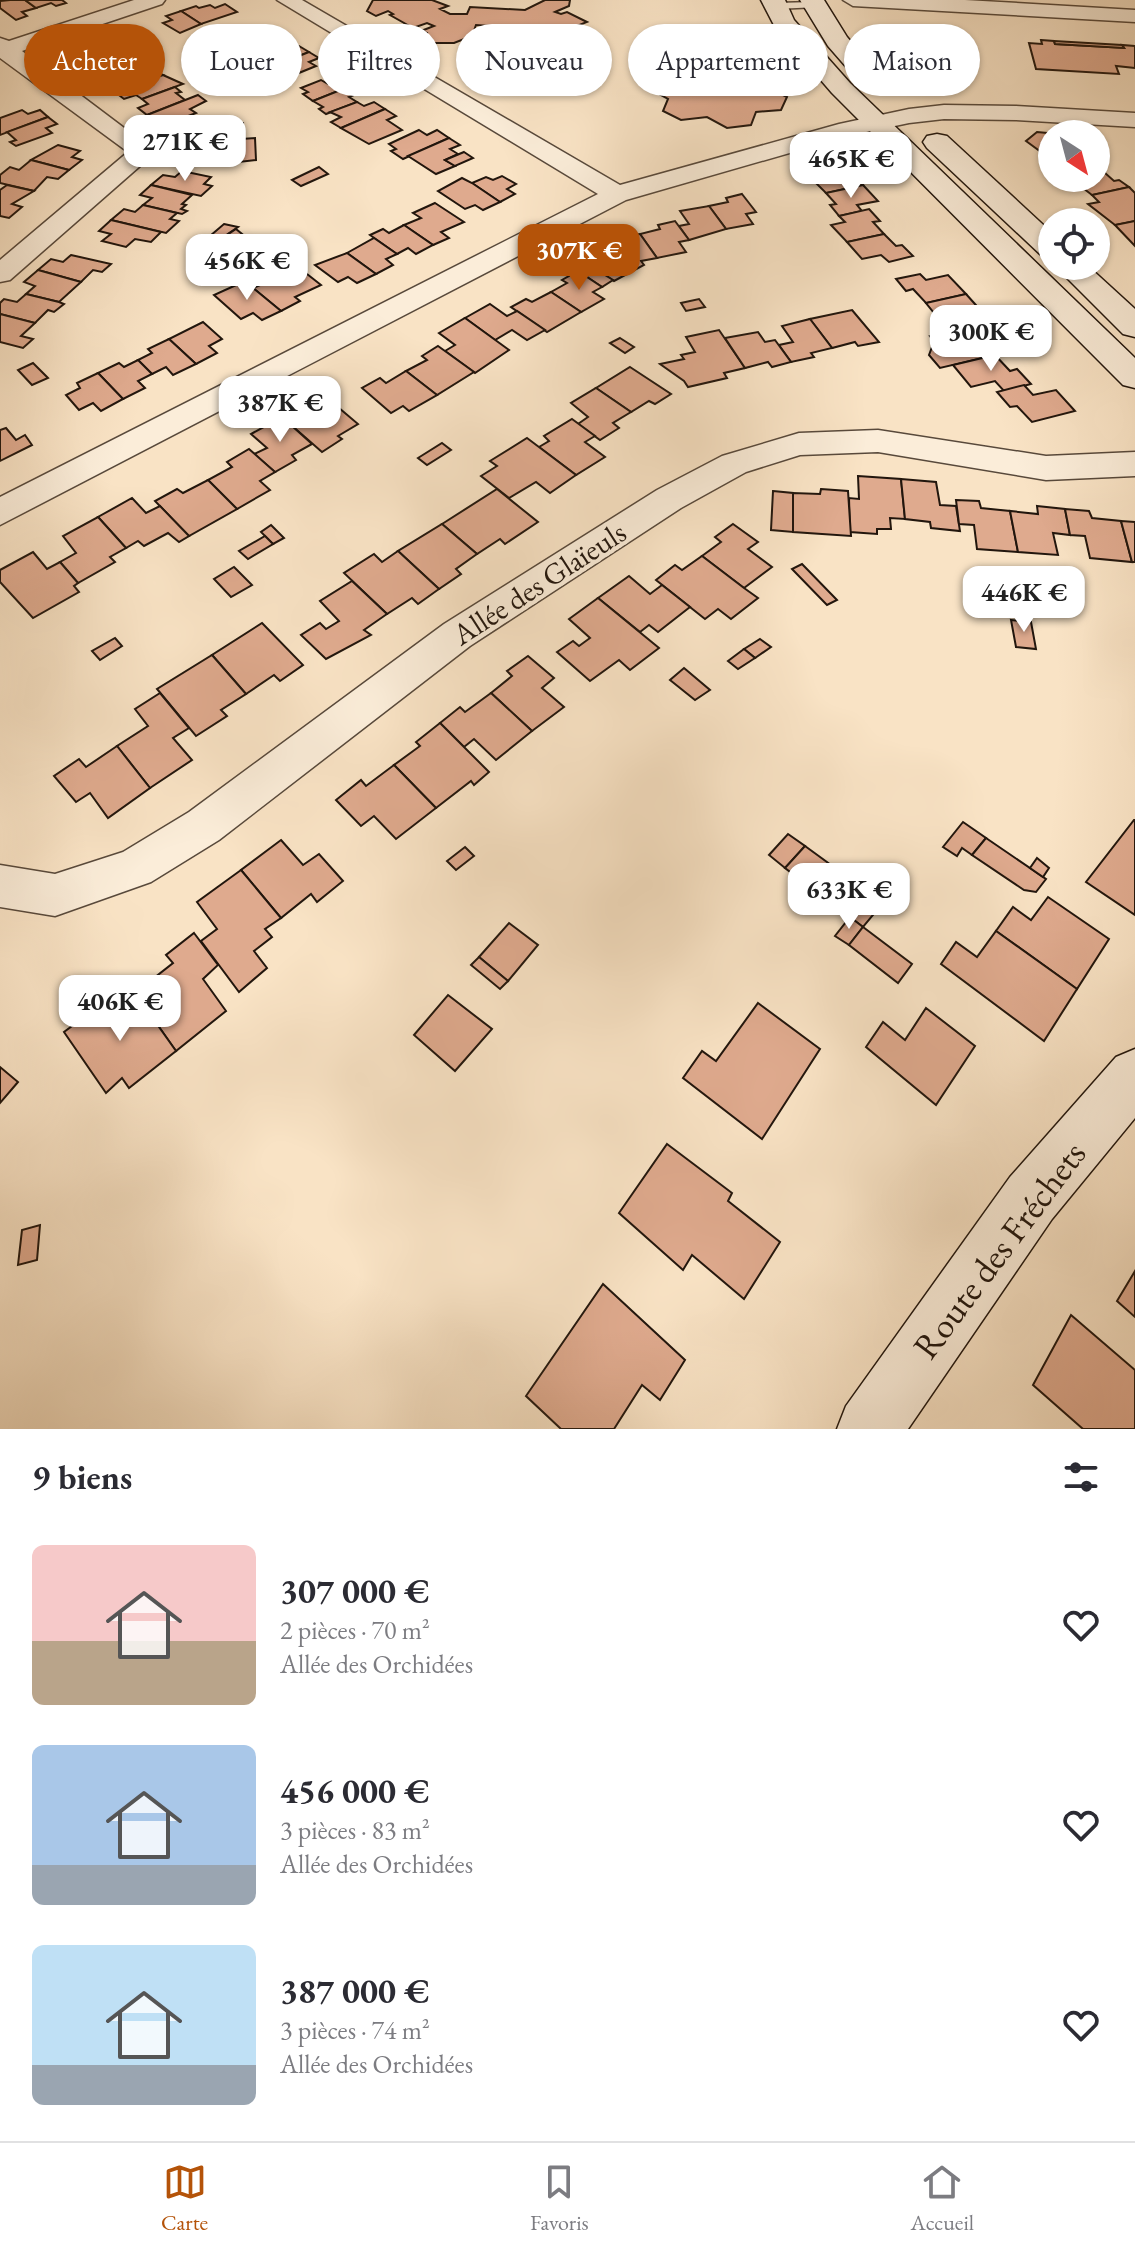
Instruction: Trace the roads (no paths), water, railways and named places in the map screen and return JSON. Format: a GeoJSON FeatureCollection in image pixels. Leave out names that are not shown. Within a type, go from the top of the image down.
{"type":"FeatureCollection","features":[{"type":"Feature","properties":{"kind":"street"},"geometry":{"type":"LineString","coordinates":[[2,49],[155,0]]}},
{"type":"Feature","properties":{"kind":"street"},"geometry":{"type":"LineString","coordinates":[[287,0],[617,194]]}},
{"type":"Feature","properties":{"kind":"street"},"geometry":{"type":"LineString","coordinates":[[845,0],[813,2],[837,41],[897,108],[922,168],[1135,377]]}},
{"type":"Feature","properties":{"kind":"street"},"geometry":{"type":"LineString","coordinates":[[853,0],[989,4],[1135,14],[1130,0]]}},
{"type":"Feature","properties":{"kind":"street"},"geometry":{"type":"LineString","coordinates":[[774,3],[783,22],[897,108],[1038,236]]}},
{"type":"Feature","properties":{"kind":"street"},"geometry":{"type":"LineString","coordinates":[[0,274],[143,152],[2,49]]}},
{"type":"Feature","properties":{"kind":"street"},"geometry":{"type":"LineString","coordinates":[[0,512],[617,194],[897,108],[1135,120]]}},
{"type":"Feature","properties":{"kind":"street"},"geometry":{"type":"LineString","coordinates":[[1085,280],[1135,327]]}},
{"type":"Feature","properties":{"kind":"street","name":"Allée des Glaïeuls"},"geometry":{"type":"LineString","coordinates":[[0,886],[55,895],[135,868],[204,826],[457,635],[669,499],[734,464],[799,444],[878,441],[1046,468],[1135,464]]}},
{"type":"Feature","properties":{"kind":"street","name":"Route des Fréchets"},"geometry":{"type":"LineString","coordinates":[[869,1429],[1031,1198],[1135,1076]]}},
{"type":"Feature","properties":{"kind":"lane"},"geometry":{"type":"LineString","coordinates":[[774,3],[813,2]]}}]}
